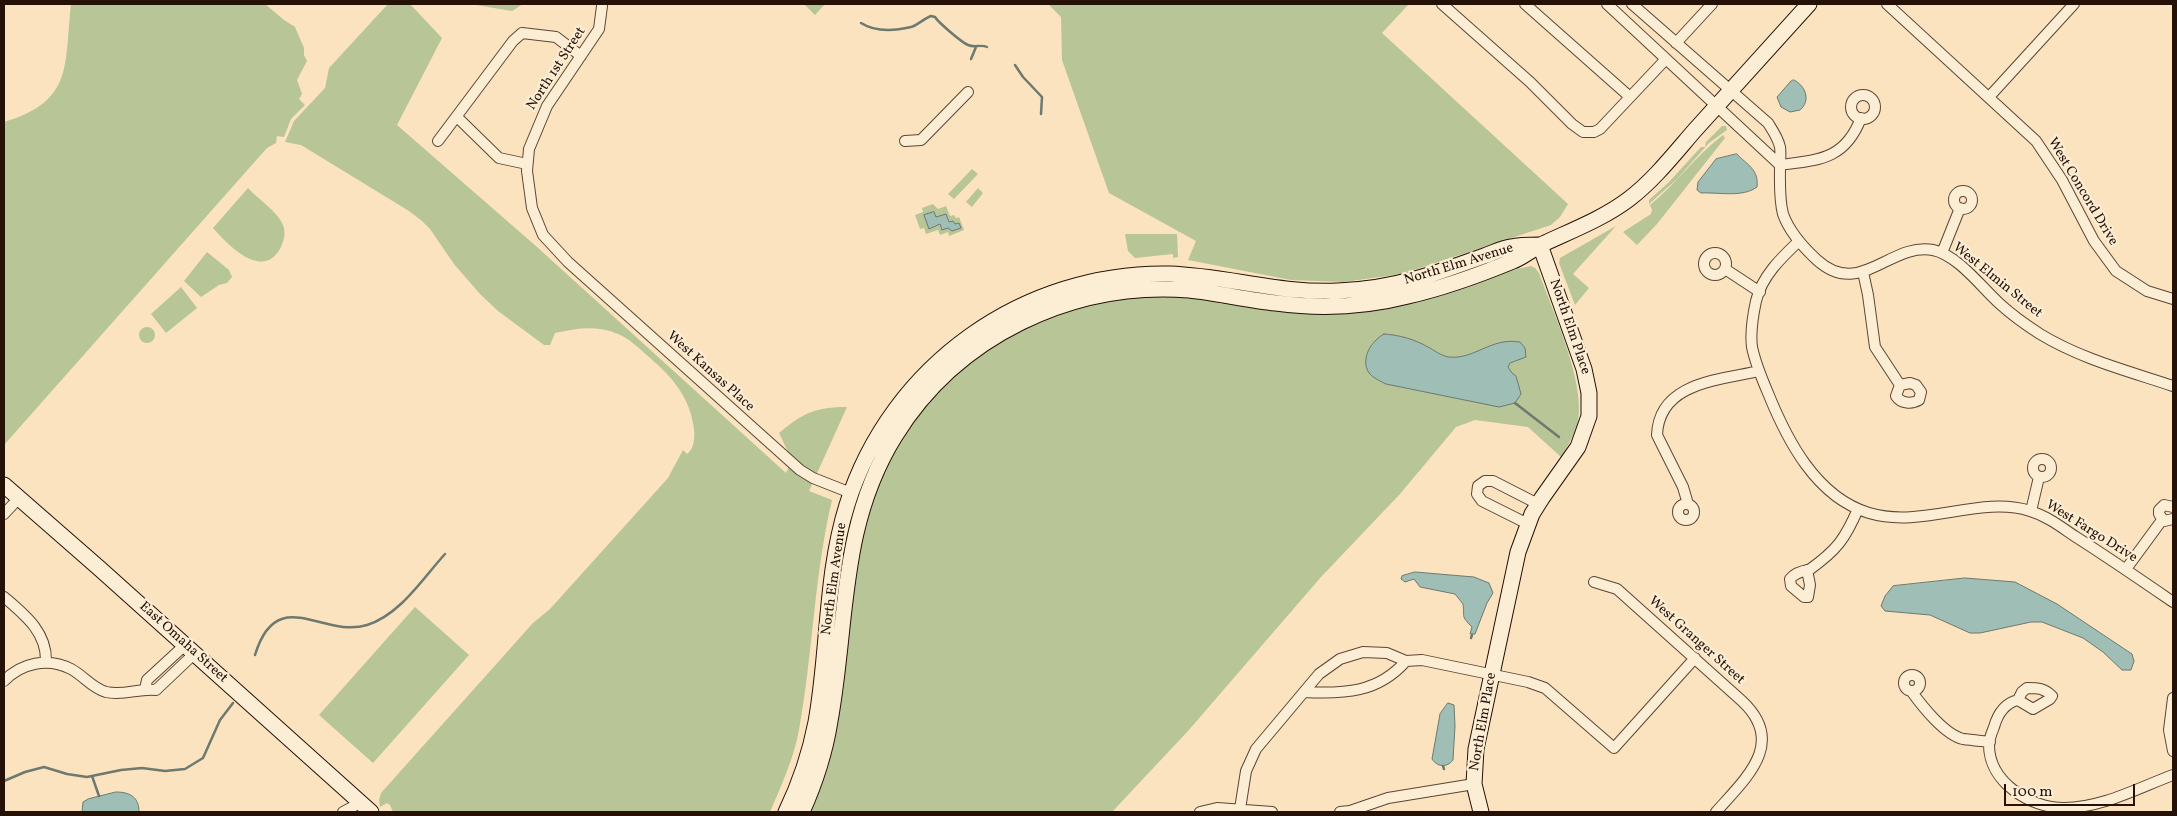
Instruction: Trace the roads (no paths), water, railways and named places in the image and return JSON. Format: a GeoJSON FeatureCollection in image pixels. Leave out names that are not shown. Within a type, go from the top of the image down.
{"type":"FeatureCollection","features":[{"type":"Feature","properties":{"kind":"main road"},"geometry":{"type":"LineString","coordinates":[[1540,245],[1586,224],[1629,199],[1661,168],[1809,4]]}},
{"type":"Feature","properties":{"kind":"main road","name":"North Elm Avenue"},"geometry":{"type":"LineString","coordinates":[[802,812],[819,769],[831,719],[858,495],[872,445],[903,399],[925,374],[971,343],[1001,316],[1047,294],[1082,284],[1119,284],[1175,274],[1213,278],[1284,290],[1310,292],[1363,290],[1416,279],[1511,246],[1540,245]]}},
{"type":"Feature","properties":{"kind":"main road","name":"North Elm Place"},"geometry":{"type":"LineString","coordinates":[[1481,812],[1474,784],[1476,748],[1515,564],[1528,524],[1538,504],[1578,447],[1587,424],[1589,405],[1584,368],[1540,245]]}},
{"type":"Feature","properties":{"kind":"main road","name":"East Omaha Street"},"geometry":{"type":"LineString","coordinates":[[4,485],[190,649],[362,809]]}},
{"type":"Feature","properties":{"kind":"main road","name":"North Elm Avenue"},"geometry":{"type":"LineString","coordinates":[[786,812],[802,773],[816,720],[834,561],[841,527],[858,495]]}},
{"type":"Feature","properties":{"kind":"street"},"geometry":{"type":"LineString","coordinates":[[1442,4],[1583,132],[1594,132],[1600,129],[1666,59]]}},
{"type":"Feature","properties":{"kind":"street"},"geometry":{"type":"LineString","coordinates":[[1526,4],[1630,96]]}},
{"type":"Feature","properties":{"kind":"street"},"geometry":{"type":"LineString","coordinates":[[1607,4],[1780,165],[1817,160],[1838,152],[1851,138],[1861,118]]}},
{"type":"Feature","properties":{"kind":"street","name":"West Elmin Street"},"geometry":{"type":"LineString","coordinates":[[1632,4],[1768,123],[1775,133],[1780,148],[1780,199],[1783,215],[1799,241],[1818,261],[1829,269],[1850,274],[1863,272],[1910,251],[1923,250],[1942,253],[1957,263],[2001,306],[2039,334],[2080,356],[2173,386]]}},
{"type":"Feature","properties":{"kind":"street"},"geometry":{"type":"LineString","coordinates":[[1676,43],[1712,4]]}},
{"type":"Feature","properties":{"kind":"street","name":"West Concord Drive"},"geometry":{"type":"LineString","coordinates":[[1887,4],[2036,141],[2062,180],[2094,241],[2116,270],[2147,291],[2173,299]]}},
{"type":"Feature","properties":{"kind":"street"},"geometry":{"type":"LineString","coordinates":[[1989,97],[2074,4]]}},
{"type":"Feature","properties":{"kind":"street","name":"North 1st Street"},"geometry":{"type":"LineString","coordinates":[[561,256],[542,235],[532,208],[528,188],[529,150],[548,106],[599,29],[602,6]]}},
{"type":"Feature","properties":{"kind":"street"},"geometry":{"type":"LineString","coordinates":[[438,141],[522,33],[556,38],[581,56]]}},
{"type":"Feature","properties":{"kind":"street"},"geometry":{"type":"LineString","coordinates":[[906,141],[921,140],[968,92]]}},
{"type":"Feature","properties":{"kind":"street"},"geometry":{"type":"LineString","coordinates":[[457,117],[499,158],[528,164]]}},
{"type":"Feature","properties":{"kind":"street"},"geometry":{"type":"LineString","coordinates":[[1942,253],[1960,208]]}},
{"type":"Feature","properties":{"kind":"street","name":"West Fargo Drive"},"geometry":{"type":"LineString","coordinates":[[1799,241],[1779,259],[1764,281],[1752,322],[1752,346],[1759,371],[1779,422],[1804,464],[1831,492],[1858,509],[1870,513],[1902,518],[1931,516],[1992,507],[2031,511],[2044,516],[2173,602]]}},
{"type":"Feature","properties":{"kind":"street","name":"West Kansas Place"},"geometry":{"type":"LineString","coordinates":[[561,256],[800,470],[813,478],[858,495]]}},
{"type":"Feature","properties":{"kind":"street"},"geometry":{"type":"LineString","coordinates":[[1724,269],[1760,292]]}},
{"type":"Feature","properties":{"kind":"street"},"geometry":{"type":"LineString","coordinates":[[1863,272],[1875,347],[1900,385]]}},
{"type":"Feature","properties":{"kind":"street"},"geometry":{"type":"LineString","coordinates":[[1688,504],[1683,487],[1657,435],[1657,428],[1670,402],[1677,394],[1690,387],[1759,371]]}},
{"type":"Feature","properties":{"kind":"street"},"geometry":{"type":"LineString","coordinates":[[2031,511],[2039,477]]}},
{"type":"Feature","properties":{"kind":"street"},"geometry":{"type":"LineString","coordinates":[[1528,524],[1482,501],[1477,494],[1478,486],[1485,481],[1493,481],[1538,504]]}},
{"type":"Feature","properties":{"kind":"street"},"geometry":{"type":"LineString","coordinates":[[4,514],[19,498]]}},
{"type":"Feature","properties":{"kind":"street"},"geometry":{"type":"LineString","coordinates":[[2173,507],[2167,504],[2161,506],[2159,514],[2162,520],[2167,522],[2173,519]]}},
{"type":"Feature","properties":{"kind":"street"},"geometry":{"type":"LineString","coordinates":[[1807,570],[1824,560],[1837,547],[1846,536],[1858,509]]}},
{"type":"Feature","properties":{"kind":"street"},"geometry":{"type":"LineString","coordinates":[[2126,570],[2162,520]]}},
{"type":"Feature","properties":{"kind":"street","name":"West Granger Street"},"geometry":{"type":"LineString","coordinates":[[1594,582],[1617,588],[1753,712],[1759,723],[1762,738],[1761,751],[1756,764],[1716,812]]}},
{"type":"Feature","properties":{"kind":"street"},"geometry":{"type":"LineString","coordinates":[[4,596],[34,625],[43,639],[46,662]]}},
{"type":"Feature","properties":{"kind":"street"},"geometry":{"type":"LineString","coordinates":[[145,689],[147,680],[157,671],[190,649]]}},
{"type":"Feature","properties":{"kind":"street"},"geometry":{"type":"LineString","coordinates":[[4,681],[26,666],[46,662],[71,669],[95,687],[107,692],[132,693],[145,689],[156,690],[190,649]]}},
{"type":"Feature","properties":{"kind":"street"},"geometry":{"type":"LineString","coordinates":[[1240,809],[1246,771],[1256,749],[1319,674],[1340,659],[1363,652],[1387,653],[1406,661],[1422,660],[1545,688],[1614,748],[1695,658]]}},
{"type":"Feature","properties":{"kind":"street"},"geometry":{"type":"LineString","coordinates":[[1304,692],[1342,694],[1378,683],[1395,673],[1406,661]]}},
{"type":"Feature","properties":{"kind":"street"},"geometry":{"type":"LineString","coordinates":[[157,671],[166,680]]}},
{"type":"Feature","properties":{"kind":"street"},"geometry":{"type":"LineString","coordinates":[[1912,692],[1919,702],[1953,735],[1963,739],[1990,742]]}},
{"type":"Feature","properties":{"kind":"street"},"geometry":{"type":"LineString","coordinates":[[2173,698],[2170,730],[2173,751]]}},
{"type":"Feature","properties":{"kind":"street"},"geometry":{"type":"LineString","coordinates":[[2018,700],[2007,705],[1997,717],[1990,742],[1995,770],[2006,785],[2049,809],[2082,809],[2173,775]]}},
{"type":"Feature","properties":{"kind":"street"},"geometry":{"type":"LineString","coordinates":[[1340,812],[1363,809],[1388,798],[1474,784]]}},
{"type":"Feature","properties":{"kind":"street"},"geometry":{"type":"LineString","coordinates":[[1200,812],[1218,808],[1272,812]]}},
{"type":"Feature","properties":{"kind":"street"},"geometry":{"type":"LineString","coordinates":[[343,812],[362,809]]}},
{"type":"Feature","properties":{"kind":"water"},"geometry":{"type":"Polygon","coordinates":[[[1794,80],[1802,86],[1806,98],[1800,110],[1790,112],[1781,107],[1777,97],[1794,80]]]}},
{"type":"Feature","properties":{"kind":"water"},"geometry":{"type":"Polygon","coordinates":[[[1737,154],[1754,172],[1757,187],[1744,192],[1730,194],[1701,193],[1697,190],[1698,182],[1716,159],[1737,154]]]}},
{"type":"Feature","properties":{"kind":"water"},"geometry":{"type":"Polygon","coordinates":[[[934,212],[936,217],[946,214],[949,222],[959,223],[961,228],[952,231],[948,228],[942,230],[940,224],[929,229],[924,215],[934,212]]]}},
{"type":"Feature","properties":{"kind":"water"},"geometry":{"type":"Polygon","coordinates":[[[1384,334],[1401,336],[1449,357],[1467,355],[1500,343],[1520,342],[1525,348],[1526,357],[1510,363],[1508,367],[1516,376],[1521,394],[1515,403],[1499,407],[1386,384],[1369,373],[1366,362],[1366,356],[1371,346],[1384,334]]]}},
{"type":"Feature","properties":{"kind":"water"},"geometry":{"type":"Polygon","coordinates":[[[1415,572],[1474,577],[1489,583],[1493,593],[1475,634],[1470,634],[1472,627],[1464,618],[1463,604],[1455,594],[1420,587],[1414,579],[1405,582],[1401,579],[1402,576],[1415,572]]]}},
{"type":"Feature","properties":{"kind":"water"},"geometry":{"type":"Polygon","coordinates":[[[1965,578],[2015,582],[2057,604],[2132,654],[2134,661],[2131,670],[2122,670],[2103,652],[2083,638],[2042,622],[2031,622],[1980,633],[1970,633],[1930,615],[1885,611],[1881,606],[1885,596],[1893,586],[1965,578]]]}},
{"type":"Feature","properties":{"kind":"water"},"geometry":{"type":"Polygon","coordinates":[[[1448,703],[1454,705],[1453,760],[1451,763],[1442,766],[1432,759],[1440,714],[1448,703]]]}},
{"type":"Feature","properties":{"kind":"water"},"geometry":{"type":"Polygon","coordinates":[[[116,792],[133,796],[139,807],[139,812],[82,812],[83,802],[88,799],[116,792]]]}},
{"type":"Feature","properties":{"kind":"waterway"},"geometry":{"type":"LineString","coordinates":[[861,23],[878,29],[898,29],[913,26],[931,16],[935,17],[950,32],[968,45],[987,47]]}},
{"type":"Feature","properties":{"kind":"waterway"},"geometry":{"type":"LineString","coordinates":[[971,59],[976,47]]}},
{"type":"Feature","properties":{"kind":"waterway"},"geometry":{"type":"LineString","coordinates":[[1015,65],[1023,77],[1042,97],[1041,114]]}},
{"type":"Feature","properties":{"kind":"waterway"},"geometry":{"type":"LineString","coordinates":[[1515,403],[1559,437]]}},
{"type":"Feature","properties":{"kind":"waterway"},"geometry":{"type":"LineString","coordinates":[[255,655],[264,634],[276,622],[289,618],[303,618],[350,627],[367,625],[379,620],[410,595],[445,554]]}},
{"type":"Feature","properties":{"kind":"waterway"},"geometry":{"type":"LineString","coordinates":[[4,781],[25,772],[44,767],[67,774],[87,777],[142,768],[165,771],[185,769],[203,758],[220,720],[233,703]]}},
{"type":"Feature","properties":{"kind":"waterway"},"geometry":{"type":"LineString","coordinates":[[92,776],[99,796]]}}]}
